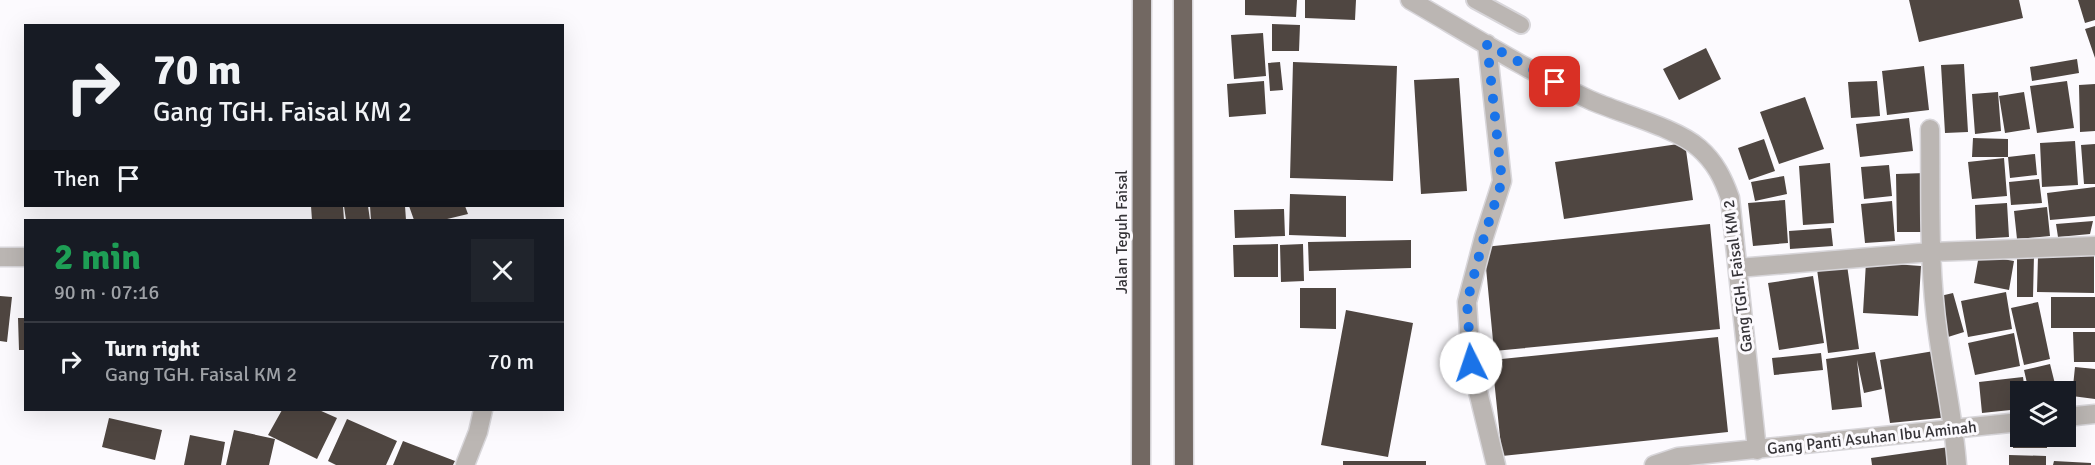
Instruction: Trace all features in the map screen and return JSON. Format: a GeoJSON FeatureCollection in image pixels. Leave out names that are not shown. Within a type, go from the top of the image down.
{"type":"FeatureCollection","features":[{"type":"Feature","properties":{"kind":"highway","name":"Jalan Teguh Faisal"},"geometry":{"type":"LineString","coordinates":[[1141,465],[1142,0]]}},
{"type":"Feature","properties":{"kind":"highway"},"geometry":{"type":"LineString","coordinates":[[1184,0],[1184,465]]}},
{"type":"Feature","properties":{"kind":"street","name":"Gang TGH. Faisal KM 2"},"geometry":{"type":"LineString","coordinates":[[1410,0],[1592,100],[1698,146],[1719,170],[1730,198],[1757,450]]}},
{"type":"Feature","properties":{"kind":"street"},"geometry":{"type":"LineString","coordinates":[[1487,44],[1502,181],[1467,302],[1471,363],[1496,465]]}},
{"type":"Feature","properties":{"kind":"street"},"geometry":{"type":"LineString","coordinates":[[1930,129],[1931,252],[1937,333],[1954,429],[1957,465]]}},
{"type":"Feature","properties":{"kind":"street"},"geometry":{"type":"LineString","coordinates":[[1738,267],[1931,252],[2095,246]]}},
{"type":"Feature","properties":{"kind":"street"},"geometry":{"type":"LineString","coordinates":[[0,257],[24,257]]}},
{"type":"Feature","properties":{"kind":"street"},"geometry":{"type":"LineString","coordinates":[[465,465],[478,432],[483,411]]}},
{"type":"Feature","properties":{"kind":"street"},"geometry":{"type":"LineString","coordinates":[[2076,416],[2095,414]]}},
{"type":"Feature","properties":{"kind":"street","name":"Gang Panti Asuhan Ibu Aminah"},"geometry":{"type":"LineString","coordinates":[[1654,465],[1678,457],[2010,423]]}},
{"type":"Feature","properties":{"kind":"lane"},"geometry":{"type":"LineString","coordinates":[[1475,0],[1521,25]]}},
{"type":"Feature","properties":{"kind":"building"},"geometry":{"type":"Polygon","coordinates":[[[1245,0],[1297,0],[1296,17],[1245,15],[1245,0]]]}},
{"type":"Feature","properties":{"kind":"building"},"geometry":{"type":"Polygon","coordinates":[[[1305,0],[1356,0],[1355,20],[1305,18],[1305,0]]]}},
{"type":"Feature","properties":{"kind":"building"},"geometry":{"type":"Polygon","coordinates":[[[1909,0],[2019,0],[2023,18],[1919,42],[1909,0]]]}},
{"type":"Feature","properties":{"kind":"building"},"geometry":{"type":"Polygon","coordinates":[[[2078,0],[2095,0],[2095,20],[2085,23],[2078,0]]]}},
{"type":"Feature","properties":{"kind":"building"},"geometry":{"type":"Polygon","coordinates":[[[1272,24],[1300,25],[1299,51],[1272,51],[1272,24]]]}},
{"type":"Feature","properties":{"kind":"building"},"geometry":{"type":"Polygon","coordinates":[[[2095,26],[2095,58],[2085,29],[2095,26]]]}},
{"type":"Feature","properties":{"kind":"building"},"geometry":{"type":"Polygon","coordinates":[[[1263,33],[1266,76],[1234,79],[1231,35],[1263,33]]]}},
{"type":"Feature","properties":{"kind":"building"},"geometry":{"type":"Polygon","coordinates":[[[1706,48],[1721,79],[1679,100],[1663,69],[1706,48]]]}},
{"type":"Feature","properties":{"kind":"building"},"geometry":{"type":"Polygon","coordinates":[[[2077,59],[2079,73],[2032,81],[2030,67],[2077,59]]]}},
{"type":"Feature","properties":{"kind":"building"},"geometry":{"type":"Polygon","coordinates":[[[1280,62],[1283,90],[1270,91],[1268,63],[1280,62]]]}},
{"type":"Feature","properties":{"kind":"building"},"geometry":{"type":"Polygon","coordinates":[[[1293,62],[1397,66],[1393,181],[1290,178],[1293,62]]]}},
{"type":"Feature","properties":{"kind":"building"},"geometry":{"type":"Polygon","coordinates":[[[1964,64],[1968,132],[1945,133],[1941,65],[1964,64]]]}},
{"type":"Feature","properties":{"kind":"building"},"geometry":{"type":"Polygon","coordinates":[[[1924,66],[1929,110],[1887,115],[1882,71],[1924,66]]]}},
{"type":"Feature","properties":{"kind":"building"},"geometry":{"type":"Polygon","coordinates":[[[1459,78],[1467,191],[1421,194],[1414,80],[1459,78]]]}},
{"type":"Feature","properties":{"kind":"building"},"geometry":{"type":"Polygon","coordinates":[[[1264,81],[1266,114],[1229,117],[1227,84],[1264,81]]]}},
{"type":"Feature","properties":{"kind":"building"},"geometry":{"type":"Polygon","coordinates":[[[1877,81],[1880,116],[1851,118],[1848,82],[1877,81]]]}},
{"type":"Feature","properties":{"kind":"building"},"geometry":{"type":"Polygon","coordinates":[[[2067,81],[2074,128],[2037,133],[2030,86],[2067,81]]]}},
{"type":"Feature","properties":{"kind":"building"},"geometry":{"type":"Polygon","coordinates":[[[2095,84],[2095,131],[2080,132],[2079,85],[2095,84]]]}},
{"type":"Feature","properties":{"kind":"building"},"geometry":{"type":"Polygon","coordinates":[[[1998,92],[2001,131],[1975,134],[1972,94],[1998,92]]]}},
{"type":"Feature","properties":{"kind":"building"},"geometry":{"type":"Polygon","coordinates":[[[2024,92],[2030,129],[2005,133],[1999,96],[2024,92]]]}},
{"type":"Feature","properties":{"kind":"building"},"geometry":{"type":"Polygon","coordinates":[[[1805,97],[1824,149],[1779,164],[1760,112],[1805,97]]]}},
{"type":"Feature","properties":{"kind":"building"},"geometry":{"type":"Polygon","coordinates":[[[1909,118],[1913,151],[1860,157],[1856,124],[1909,118]]]}},
{"type":"Feature","properties":{"kind":"building"},"geometry":{"type":"Polygon","coordinates":[[[1973,138],[2008,139],[2008,157],[1972,157],[1973,138]]]}},
{"type":"Feature","properties":{"kind":"building"},"geometry":{"type":"Polygon","coordinates":[[[1764,139],[1775,171],[1749,180],[1738,148],[1764,139]]]}},
{"type":"Feature","properties":{"kind":"building"},"geometry":{"type":"Polygon","coordinates":[[[2075,141],[2078,185],[2042,187],[2040,143],[2075,141]]]}},
{"type":"Feature","properties":{"kind":"building"},"geometry":{"type":"Polygon","coordinates":[[[1685,143],[1693,200],[1564,219],[1555,162],[1685,143]]]}},
{"type":"Feature","properties":{"kind":"building"},"geometry":{"type":"Polygon","coordinates":[[[2095,144],[2095,184],[2084,184],[2081,145],[2095,144]]]}},
{"type":"Feature","properties":{"kind":"building"},"geometry":{"type":"Polygon","coordinates":[[[2035,154],[2037,175],[2010,178],[2008,157],[2035,154]]]}},
{"type":"Feature","properties":{"kind":"building"},"geometry":{"type":"Polygon","coordinates":[[[2004,158],[2007,196],[1972,199],[1968,162],[2004,158]]]}},
{"type":"Feature","properties":{"kind":"building"},"geometry":{"type":"Polygon","coordinates":[[[1830,163],[1834,223],[1803,225],[1799,166],[1830,163]]]}},
{"type":"Feature","properties":{"kind":"building"},"geometry":{"type":"Polygon","coordinates":[[[1889,165],[1892,196],[1864,199],[1861,167],[1889,165]]]}},
{"type":"Feature","properties":{"kind":"building"},"geometry":{"type":"Polygon","coordinates":[[[1925,173],[1926,232],[1897,232],[1896,174],[1925,173]]]}},
{"type":"Feature","properties":{"kind":"building"},"geometry":{"type":"Polygon","coordinates":[[[1784,176],[1787,194],[1755,201],[1751,182],[1784,176]]]}},
{"type":"Feature","properties":{"kind":"building"},"geometry":{"type":"Polygon","coordinates":[[[2039,179],[2042,203],[2011,205],[2009,182],[2039,179]]]}},
{"type":"Feature","properties":{"kind":"building"},"geometry":{"type":"Polygon","coordinates":[[[2095,187],[2095,216],[2050,220],[2047,193],[2095,187]]]}},
{"type":"Feature","properties":{"kind":"building"},"geometry":{"type":"Polygon","coordinates":[[[1290,194],[1346,196],[1346,237],[1289,235],[1290,194]]]}},
{"type":"Feature","properties":{"kind":"building"},"geometry":{"type":"Polygon","coordinates":[[[1785,200],[1788,243],[1753,246],[1748,203],[1785,200]]]}},
{"type":"Feature","properties":{"kind":"building"},"geometry":{"type":"Polygon","coordinates":[[[1892,201],[1895,241],[1865,243],[1861,204],[1892,201]]]}},
{"type":"Feature","properties":{"kind":"building"},"geometry":{"type":"Polygon","coordinates":[[[2007,203],[2009,237],[1976,239],[1975,205],[2007,203]]]}},
{"type":"Feature","properties":{"kind":"building"},"geometry":{"type":"Polygon","coordinates":[[[311,207],[343,207],[344,219],[312,219],[311,207]]]}},
{"type":"Feature","properties":{"kind":"building"},"geometry":{"type":"Polygon","coordinates":[[[344,207],[368,207],[370,219],[346,219],[344,207]]]}},
{"type":"Feature","properties":{"kind":"building"},"geometry":{"type":"Polygon","coordinates":[[[370,207],[405,207],[406,219],[371,219],[370,207]]]}},
{"type":"Feature","properties":{"kind":"building"},"geometry":{"type":"Polygon","coordinates":[[[409,207],[465,207],[468,214],[447,219],[414,219],[409,207]]]}},
{"type":"Feature","properties":{"kind":"building"},"geometry":{"type":"Polygon","coordinates":[[[2047,207],[2050,236],[2017,239],[2014,211],[2047,207]]]}},
{"type":"Feature","properties":{"kind":"building"},"geometry":{"type":"Polygon","coordinates":[[[1284,209],[1285,236],[1235,238],[1234,210],[1284,209]]]}},
{"type":"Feature","properties":{"kind":"building"},"geometry":{"type":"Polygon","coordinates":[[[2093,221],[2090,234],[2058,237],[2056,224],[2093,221]]]}},
{"type":"Feature","properties":{"kind":"building"},"geometry":{"type":"Polygon","coordinates":[[[1710,224],[1720,329],[1494,351],[1484,247],[1710,224]]]}},
{"type":"Feature","properties":{"kind":"building"},"geometry":{"type":"Polygon","coordinates":[[[1831,228],[1833,246],[1790,249],[1789,231],[1831,228]]]}},
{"type":"Feature","properties":{"kind":"building"},"geometry":{"type":"Polygon","coordinates":[[[1411,240],[1411,268],[1309,271],[1308,242],[1411,240]]]}},
{"type":"Feature","properties":{"kind":"building"},"geometry":{"type":"Polygon","coordinates":[[[1278,244],[1278,277],[1234,277],[1233,245],[1278,244]]]}},
{"type":"Feature","properties":{"kind":"building"},"geometry":{"type":"Polygon","coordinates":[[[1303,244],[1304,281],[1281,282],[1280,245],[1303,244]]]}},
{"type":"Feature","properties":{"kind":"building"},"geometry":{"type":"Polygon","coordinates":[[[1979,255],[2014,261],[2009,290],[1974,283],[1979,255]]]}},
{"type":"Feature","properties":{"kind":"building"},"geometry":{"type":"Polygon","coordinates":[[[2017,255],[2034,255],[2033,297],[2017,297],[2017,255]]]}},
{"type":"Feature","properties":{"kind":"building"},"geometry":{"type":"Polygon","coordinates":[[[2038,256],[2094,256],[2094,293],[2037,292],[2038,256]]]}},
{"type":"Feature","properties":{"kind":"building"},"geometry":{"type":"Polygon","coordinates":[[[1866,262],[1921,266],[1918,316],[1863,313],[1866,262]]]}},
{"type":"Feature","properties":{"kind":"building"},"geometry":{"type":"Polygon","coordinates":[[[1847,265],[1859,349],[1828,353],[1817,269],[1847,265]]]}},
{"type":"Feature","properties":{"kind":"building"},"geometry":{"type":"Polygon","coordinates":[[[1813,276],[1824,343],[1779,350],[1768,283],[1813,276]]]}},
{"type":"Feature","properties":{"kind":"building"},"geometry":{"type":"Polygon","coordinates":[[[1300,288],[1336,288],[1336,329],[1300,328],[1300,288]]]}},
{"type":"Feature","properties":{"kind":"building"},"geometry":{"type":"Polygon","coordinates":[[[2006,292],[2012,329],[1968,337],[1961,301],[2006,292]]]}},
{"type":"Feature","properties":{"kind":"building"},"geometry":{"type":"Polygon","coordinates":[[[1953,293],[1964,332],[1948,337],[1936,297],[1953,293]]]}},
{"type":"Feature","properties":{"kind":"building"},"geometry":{"type":"Polygon","coordinates":[[[0,296],[12,297],[7,342],[0,341],[0,296]]]}},
{"type":"Feature","properties":{"kind":"building"},"geometry":{"type":"Polygon","coordinates":[[[2051,297],[2095,297],[2095,328],[2051,328],[2051,297]]]}},
{"type":"Feature","properties":{"kind":"building"},"geometry":{"type":"Polygon","coordinates":[[[2038,302],[2050,359],[2024,365],[2011,308],[2038,302]]]}},
{"type":"Feature","properties":{"kind":"building"},"geometry":{"type":"Polygon","coordinates":[[[1346,310],[1413,323],[1388,457],[1321,445],[1346,310]]]}},
{"type":"Feature","properties":{"kind":"building"},"geometry":{"type":"Polygon","coordinates":[[[18,318],[24,318],[24,350],[19,350],[18,318]]]}},
{"type":"Feature","properties":{"kind":"building"},"geometry":{"type":"Polygon","coordinates":[[[2073,332],[2095,332],[2095,362],[2074,362],[2073,332]]]}},
{"type":"Feature","properties":{"kind":"building"},"geometry":{"type":"Polygon","coordinates":[[[2014,333],[2020,366],[1975,375],[1968,343],[2014,333]]]}},
{"type":"Feature","properties":{"kind":"building"},"geometry":{"type":"Polygon","coordinates":[[[1718,337],[1728,432],[1502,456],[1492,360],[1718,337]]]}},
{"type":"Feature","properties":{"kind":"building"},"geometry":{"type":"Polygon","coordinates":[[[1940,350],[1950,417],[1890,423],[1880,360],[1940,350]]]}},
{"type":"Feature","properties":{"kind":"building"},"geometry":{"type":"Polygon","coordinates":[[[1875,352],[1882,389],[1864,393],[1857,360],[1862,407],[1832,410],[1826,359],[1875,352]]]}},
{"type":"Feature","properties":{"kind":"building"},"geometry":{"type":"Polygon","coordinates":[[[1821,353],[1823,370],[1774,375],[1772,358],[1821,353]]]}},
{"type":"Feature","properties":{"kind":"building"},"geometry":{"type":"Polygon","coordinates":[[[2050,364],[2054,381],[2026,381],[2024,370],[2050,364]]]}},
{"type":"Feature","properties":{"kind":"building"},"geometry":{"type":"Polygon","coordinates":[[[2075,367],[2095,369],[2095,399],[2076,397],[2076,381],[2074,381],[2075,367]]]}},
{"type":"Feature","properties":{"kind":"building"},"geometry":{"type":"Polygon","coordinates":[[[2023,377],[2024,381],[2010,381],[2010,410],[1982,413],[1979,382],[2023,377]]]}},
{"type":"Feature","properties":{"kind":"building"},"geometry":{"type":"Polygon","coordinates":[[[281,411],[321,411],[337,418],[317,459],[268,435],[281,411]]]}},
{"type":"Feature","properties":{"kind":"building"},"geometry":{"type":"Polygon","coordinates":[[[109,418],[162,430],[155,460],[102,447],[109,418]]]}},
{"type":"Feature","properties":{"kind":"building"},"geometry":{"type":"Polygon","coordinates":[[[347,419],[397,441],[386,465],[336,465],[328,461],[347,419]]]}},
{"type":"Feature","properties":{"kind":"building"},"geometry":{"type":"Polygon","coordinates":[[[234,430],[275,439],[269,465],[226,465],[234,430]]]}},
{"type":"Feature","properties":{"kind":"building"},"geometry":{"type":"Polygon","coordinates":[[[190,435],[225,442],[221,465],[184,465],[190,435]]]}},
{"type":"Feature","properties":{"kind":"building"},"geometry":{"type":"Polygon","coordinates":[[[403,441],[455,461],[453,465],[393,465],[403,441]]]}},
{"type":"Feature","properties":{"kind":"building"},"geometry":{"type":"Polygon","coordinates":[[[1949,447],[1951,465],[1872,465],[1871,458],[1949,447]]]}},
{"type":"Feature","properties":{"kind":"building"},"geometry":{"type":"Polygon","coordinates":[[[2013,447],[2047,447],[2047,448],[2013,447]]]}},
{"type":"Feature","properties":{"kind":"building"},"geometry":{"type":"Polygon","coordinates":[[[2009,455],[2046,456],[2046,465],[2009,465],[2009,455]]]}},
{"type":"Feature","properties":{"kind":"building"},"geometry":{"type":"Polygon","coordinates":[[[1343,461],[1426,461],[1426,465],[1343,465],[1343,461]]]}},
{"type":"Feature","properties":{"kind":"building"},"geometry":{"type":"Polygon","coordinates":[[[2054,461],[2091,463],[2091,465],[2053,465],[2054,461]]]}},
{"type":"Feature","properties":{"kind":"route"},"geometry":{"type":"LineString","coordinates":[[1471,363],[1467,302],[1502,181],[1487,44],[1555,82]]}}]}
